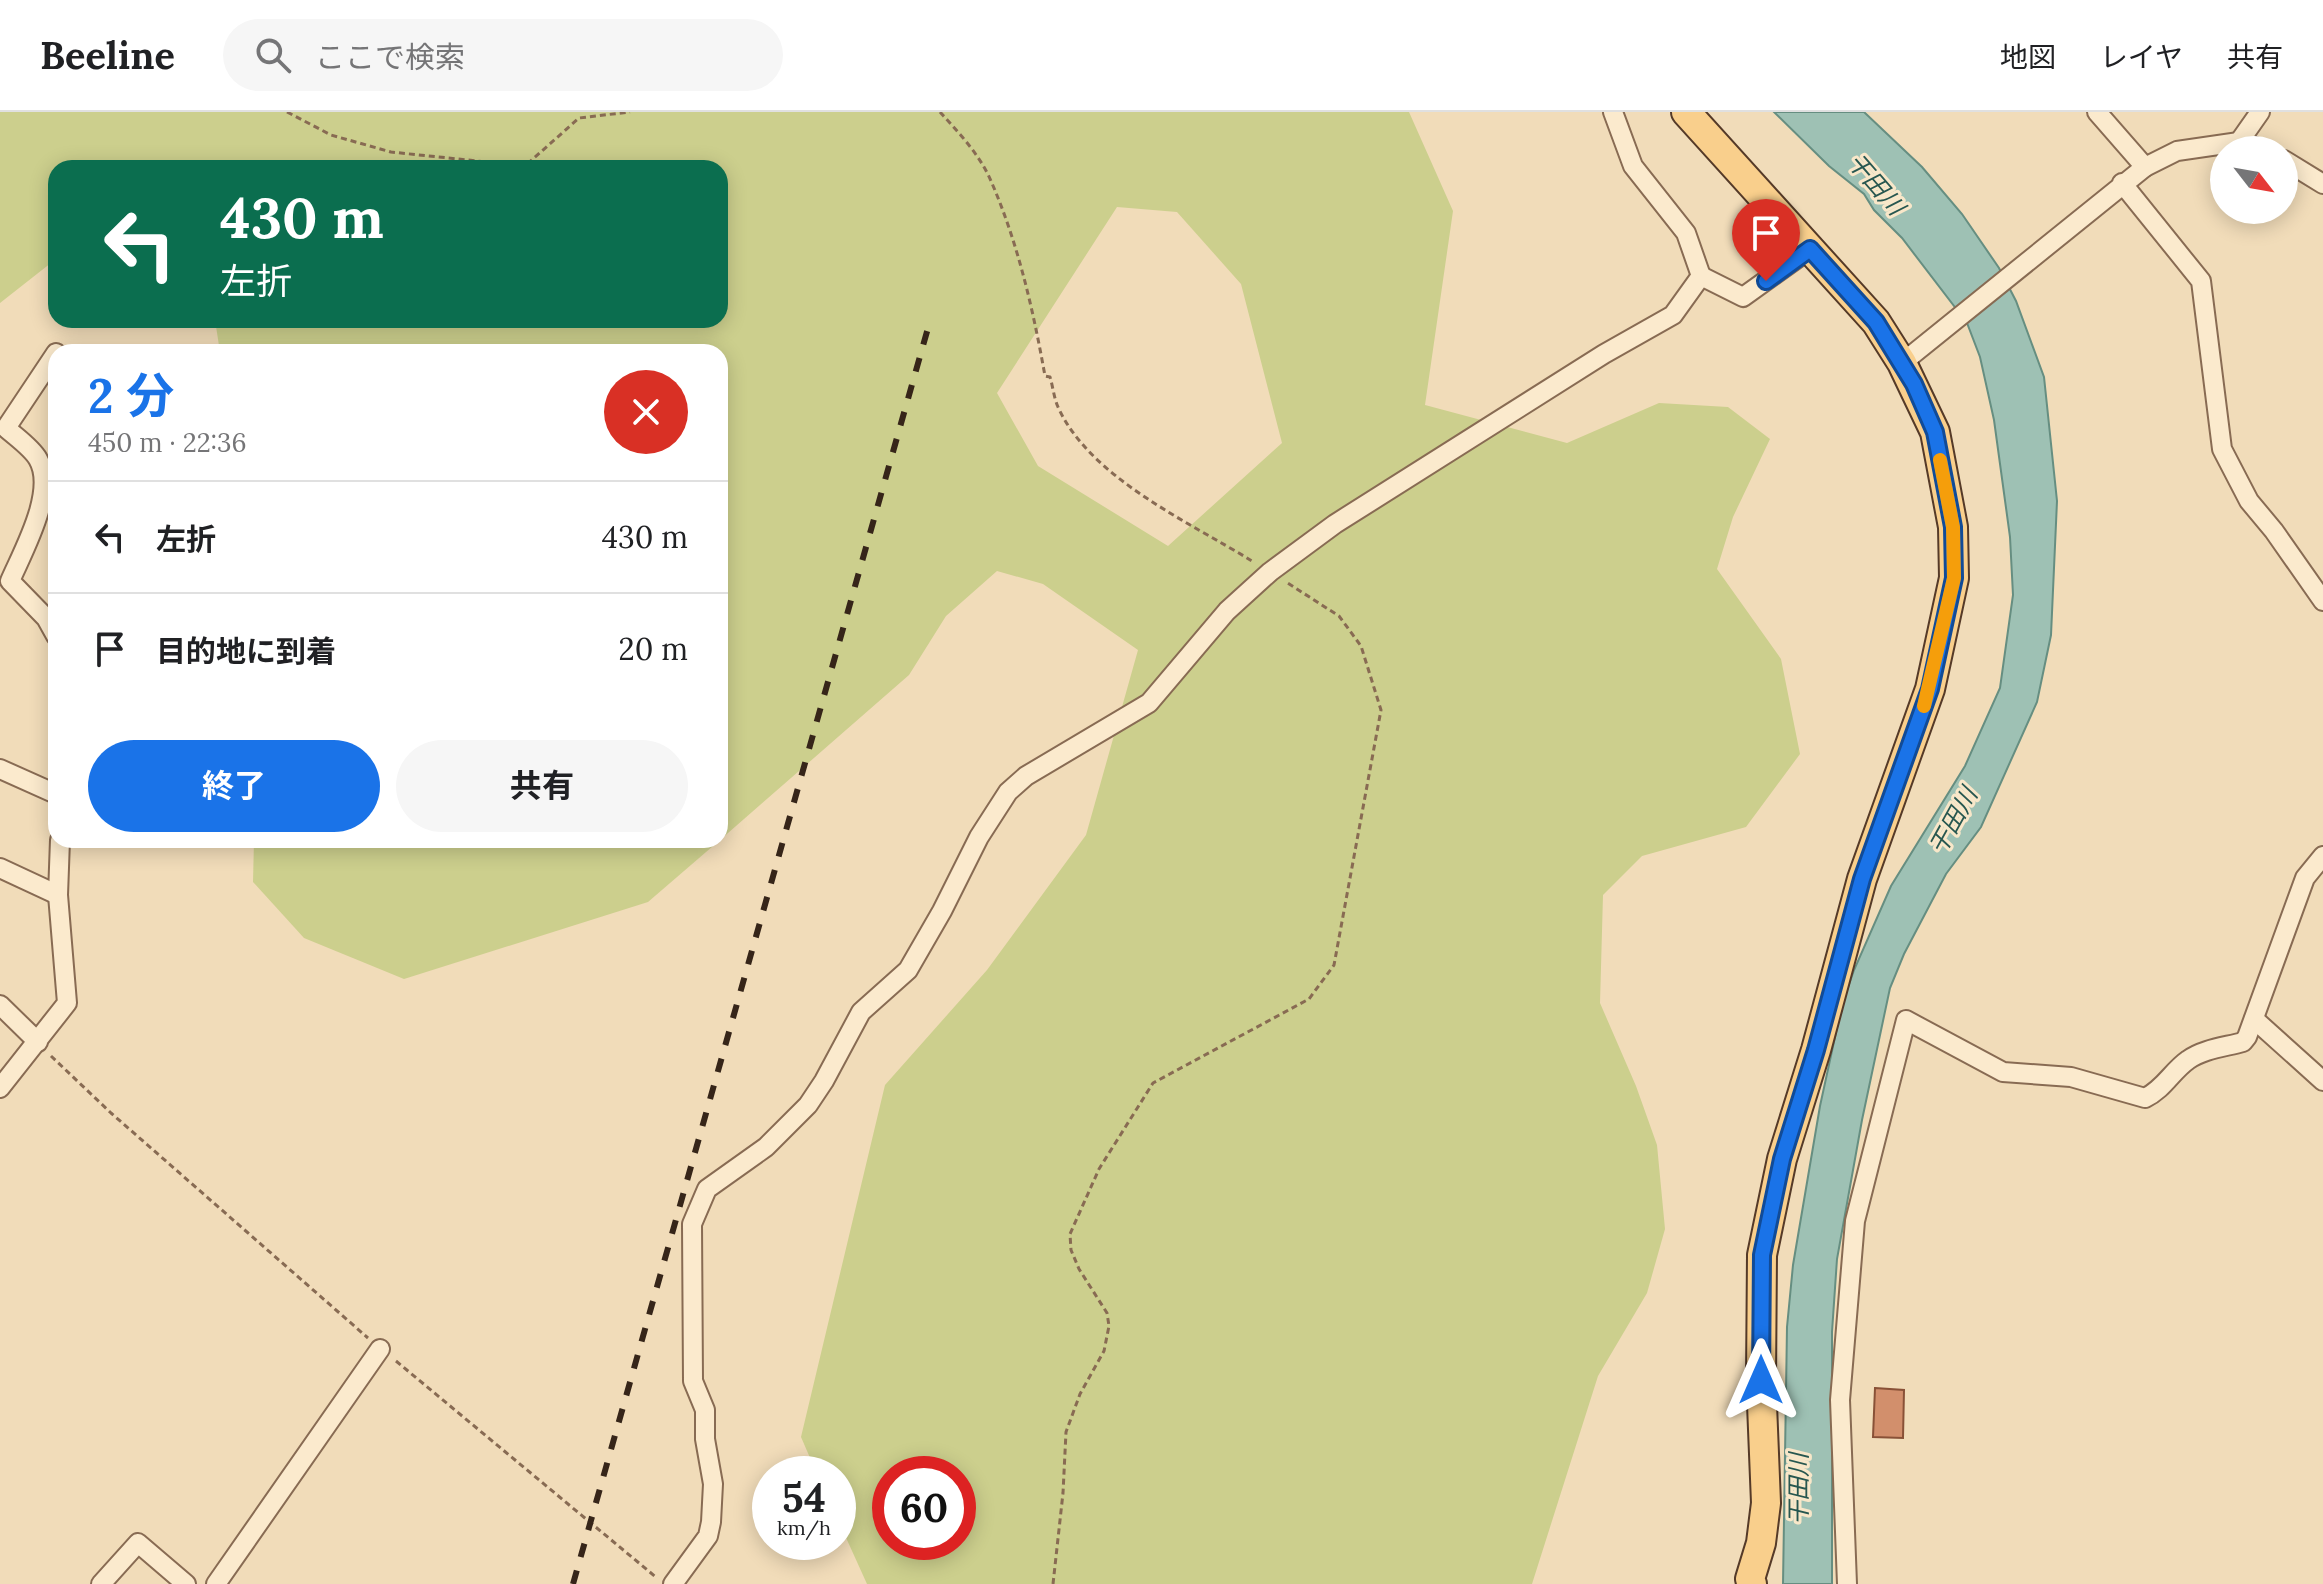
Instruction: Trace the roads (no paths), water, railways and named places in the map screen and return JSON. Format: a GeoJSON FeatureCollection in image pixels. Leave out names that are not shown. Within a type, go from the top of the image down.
{"type":"FeatureCollection","features":[{"type":"Feature","properties":{"kind":"main road"},"geometry":{"type":"LineString","coordinates":[[1686,112],[1876,322],[1902,363],[1935,432],[1953,527],[1954,578],[1930,689],[1862,879],[1816,1050],[1782,1159],[1762,1255],[1761,1380],[1766,1503],[1761,1543],[1750,1579],[1752,1584]]}},
{"type":"Feature","properties":{"kind":"street"},"geometry":{"type":"LineString","coordinates":[[1613,112],[1633,166],[1686,233],[1701,276],[1743,297],[1810,249]]}},
{"type":"Feature","properties":{"kind":"street"},"geometry":{"type":"LineString","coordinates":[[2097,112],[2145,167]]}},
{"type":"Feature","properties":{"kind":"street"},"geometry":{"type":"LineString","coordinates":[[2243,136],[2260,112]]}},
{"type":"Feature","properties":{"kind":"street"},"geometry":{"type":"LineString","coordinates":[[1902,363],[2122,183],[2177,151],[2210,146]]}},
{"type":"Feature","properties":{"kind":"street"},"geometry":{"type":"LineString","coordinates":[[2298,169],[2323,184]]}},
{"type":"Feature","properties":{"kind":"street"},"geometry":{"type":"LineString","coordinates":[[2122,183],[2201,281],[2222,449],[2249,501],[2323,601]]}},
{"type":"Feature","properties":{"kind":"street"},"geometry":{"type":"LineString","coordinates":[[673,1584],[708,1536],[711,1522],[713,1484],[705,1439],[705,1410],[693,1381],[692,1224],[707,1189],[766,1147],[808,1105],[861,1012],[908,970],[979,837],[1008,792],[1026,776],[1149,703],[1227,611],[1270,572],[1335,524],[1604,354],[1673,315],[1701,276]]}},
{"type":"Feature","properties":{"kind":"street"},"geometry":{"type":"LineString","coordinates":[[48,365],[6,428],[38,459],[43,478],[41,506],[5,576],[48,622]]}},
{"type":"Feature","properties":{"kind":"street"},"geometry":{"type":"LineString","coordinates":[[0,769],[48,790]]}},
{"type":"Feature","properties":{"kind":"street"},"geometry":{"type":"LineString","coordinates":[[0,1088],[67,1003],[58,895],[60,848]]}},
{"type":"Feature","properties":{"kind":"street"},"geometry":{"type":"LineString","coordinates":[[1847,1584],[1840,1400],[1855,1221],[1906,1020],[1992,1068],[2071,1077],[2145,1098],[2157,1092],[2187,1060],[2243,1042],[2305,878],[2323,856]]}},
{"type":"Feature","properties":{"kind":"street"},"geometry":{"type":"LineString","coordinates":[[0,868],[58,895]]}},
{"type":"Feature","properties":{"kind":"street"},"geometry":{"type":"LineString","coordinates":[[0,1005],[38,1042]]}},
{"type":"Feature","properties":{"kind":"street"},"geometry":{"type":"LineString","coordinates":[[2254,1019],[2323,1081]]}},
{"type":"Feature","properties":{"kind":"street"},"geometry":{"type":"LineString","coordinates":[[216,1584],[380,1349]]}},
{"type":"Feature","properties":{"kind":"street"},"geometry":{"type":"LineString","coordinates":[[101,1584],[138,1543],[186,1584]]}},
{"type":"Feature","properties":{"kind":"water","name":"干田川"},"geometry":{"type":"Polygon","coordinates":[[[1774,112],[1864,112],[1922,167],[1962,214],[1999,268],[2016,301],[2044,377],[2057,501],[2051,635],[2037,702],[1981,827],[1946,874],[1904,954],[1890,988],[1862,1120],[1837,1259],[1832,1332],[1832,1584],[1783,1584],[1787,1327],[1793,1265],[1820,1106],[1842,1005],[1854,970],[1891,886],[1965,766],[2000,688],[2013,595],[2010,537],[1994,420],[1980,357],[1967,323],[1864,194],[1829,166],[1774,112]]]}},
{"type":"Feature","properties":{"kind":"railway"},"geometry":{"type":"LineString","coordinates":[[573,1584],[928,328]]}}]}
